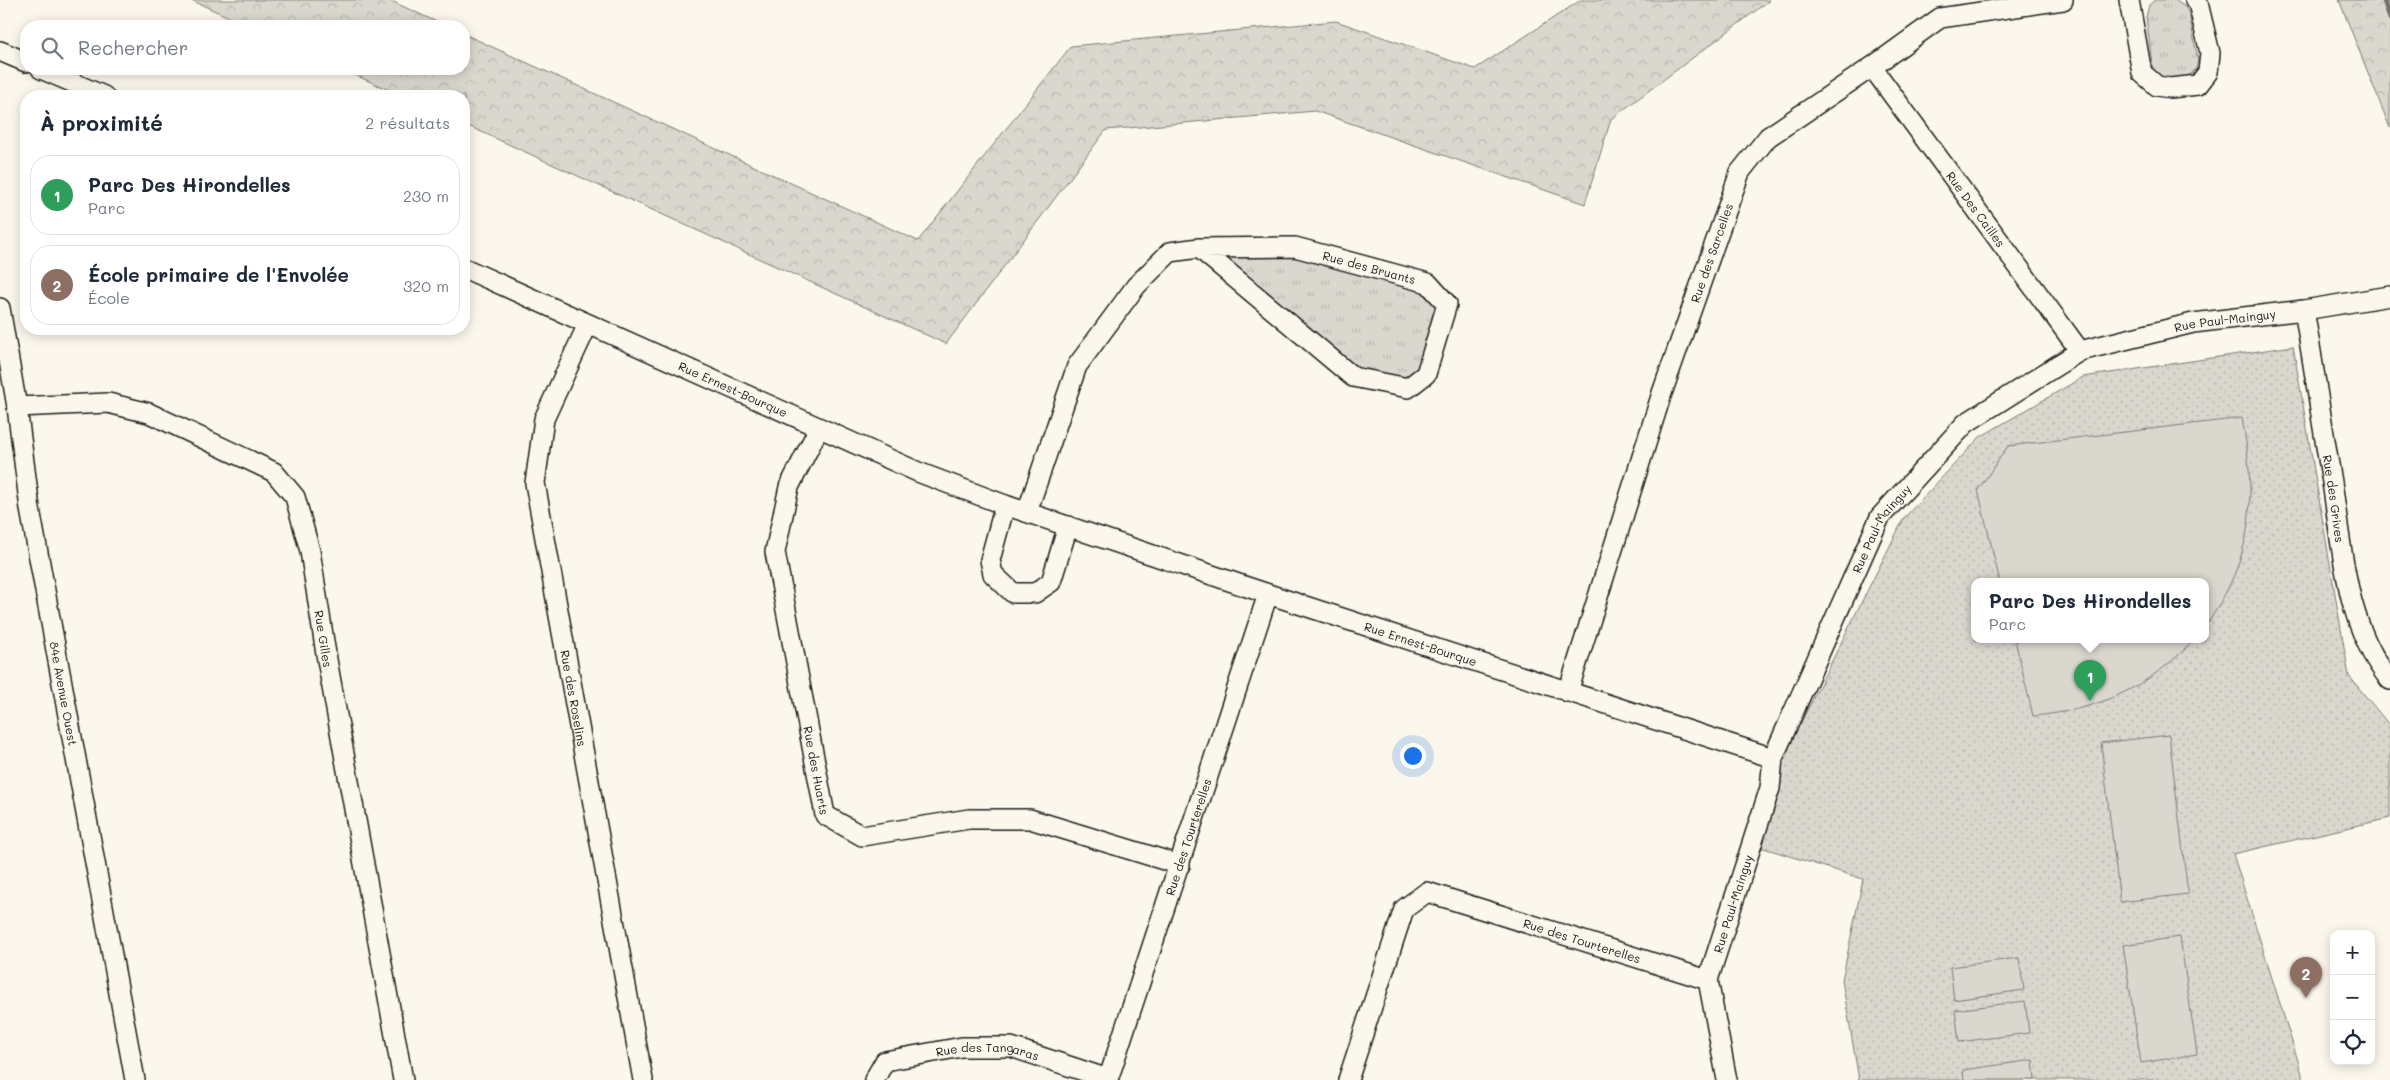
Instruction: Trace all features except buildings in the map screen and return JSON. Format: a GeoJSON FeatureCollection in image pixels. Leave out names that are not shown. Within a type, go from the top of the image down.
{"type":"FeatureCollection","features":[{"type":"Feature","properties":{"kind":"street","name":"Rue des Sarcelles"},"geometry":{"type":"LineString","coordinates":[[1568,692],[1662,393],[1740,172],[1768,137],[1872,67],[1940,18],[2063,0]]}},
{"type":"Feature","properties":{"kind":"street"},"geometry":{"type":"LineString","coordinates":[[2128,0],[2142,72],[2156,86],[2170,88],[2198,85],[2208,72],[2210,53],[2198,3],[2195,0]]}},
{"type":"Feature","properties":{"kind":"street"},"geometry":{"type":"LineString","coordinates":[[0,52],[20,60]]}},
{"type":"Feature","properties":{"kind":"street","name":"Rue Des Cailles"},"geometry":{"type":"LineString","coordinates":[[1872,67],[2080,352]]}},
{"type":"Feature","properties":{"kind":"street"},"geometry":{"type":"LineString","coordinates":[[55,75],[90,90]]}},
{"type":"Feature","properties":{"kind":"street","name":"Rue des Bruants"},"geometry":{"type":"LineString","coordinates":[[1027,512],[1077,366],[1136,286],[1170,252],[1199,248],[1295,247],[1428,283],[1447,304],[1426,374],[1408,388],[1353,376],[1199,248]]}},
{"type":"Feature","properties":{"kind":"street","name":"Rue Ernest-Bourque"},"geometry":{"type":"LineString","coordinates":[[470,271],[918,472],[1005,505],[1268,594],[1773,758]]}},
{"type":"Feature","properties":{"kind":"street","name":"Rue Paul-Mainguy"},"geometry":{"type":"LineString","coordinates":[[1727,1080],[1708,980],[1770,788],[1773,758],[1880,517],[1966,423],[2080,352],[2193,323],[2304,310],[2390,296]]}},
{"type":"Feature","properties":{"kind":"street","name":"84e Avenue Ouest"},"geometry":{"type":"LineString","coordinates":[[0,308],[17,407],[30,509],[135,1080]]}},
{"type":"Feature","properties":{"kind":"street","name":"Rue des Grives"},"geometry":{"type":"LineString","coordinates":[[2304,310],[2347,577],[2361,631],[2376,663],[2390,680]]}},
{"type":"Feature","properties":{"kind":"street","name":"Rue des Roselins"},"geometry":{"type":"LineString","coordinates":[[588,324],[544,419],[535,483],[643,1080]]}},
{"type":"Feature","properties":{"kind":"street","name":"Rue Gilles"},"geometry":{"type":"LineString","coordinates":[[17,407],[108,403],[149,413],[274,472],[295,496],[310,551],[326,654],[403,1080]]}},
{"type":"Feature","properties":{"kind":"street","name":"Rue des Huarts"},"geometry":{"type":"LineString","coordinates":[[818,428],[789,487],[775,552],[825,815],[862,836],[969,819],[1030,819],[1180,865]]}},
{"type":"Feature","properties":{"kind":"street"},"geometry":{"type":"LineString","coordinates":[[1005,505],[990,560],[992,574],[1012,593],[1035,593],[1051,582],[1068,526]]}},
{"type":"Feature","properties":{"kind":"street","name":"Rue des Tourterelles"},"geometry":{"type":"LineString","coordinates":[[1108,1079],[1268,594]]}},
{"type":"Feature","properties":{"kind":"street","name":"Rue des Tourterelles"},"geometry":{"type":"LineString","coordinates":[[1348,1080],[1404,908],[1427,892],[1708,980]]}},
{"type":"Feature","properties":{"kind":"street","name":"Rue des Tangaras"},"geometry":{"type":"LineString","coordinates":[[874,1080],[885,1061],[962,1047],[1011,1047],[1108,1079]]}},
{"type":"Feature","properties":{"kind":"green space"},"geometry":{"type":"Polygon","coordinates":[[[191,0],[389,0],[433,20],[236,20],[191,0]]]}},
{"type":"Feature","properties":{"kind":"green space"},"geometry":{"type":"Polygon","coordinates":[[[1581,0],[1770,0],[1611,119],[1585,204],[1315,111],[1106,130],[946,344],[470,127],[470,90],[389,90],[355,75],[470,75],[470,37],[918,241],[1071,46],[1336,21],[1475,69],[1581,0]]]}},
{"type":"Feature","properties":{"kind":"green space"},"geometry":{"type":"Polygon","coordinates":[[[2155,0],[2176,0],[2184,5],[2189,14],[2198,60],[2196,69],[2190,75],[2175,80],[2160,78],[2153,71],[2146,17],[2149,5],[2155,0]]]}},
{"type":"Feature","properties":{"kind":"green space"},"geometry":{"type":"Polygon","coordinates":[[[2339,0],[2390,0],[2390,128],[2339,0]]]}},
{"type":"Feature","properties":{"kind":"green space"},"geometry":{"type":"Polygon","coordinates":[[[1295,247],[1428,283],[1447,304],[1426,374],[1408,388],[1353,377],[1199,248],[1295,247]]]}},
{"type":"Feature","properties":{"kind":"green space"},"geometry":{"type":"Polygon","coordinates":[[[2293,346],[2349,676],[2390,726],[2390,818],[2233,854],[2304,1080],[1859,1080],[1842,980],[1863,879],[1751,844],[1783,758],[1904,518],[1980,437],[2083,377],[2293,346]]]}},
{"type":"Feature","properties":{"kind":"green space"},"geometry":{"type":"Polygon","coordinates":[[[2242,418],[2249,476],[2250,502],[2248,527],[2234,576],[2209,620],[2209,578],[1999,578],[1978,490],[2008,446],[2242,418]]]}},
{"type":"Feature","properties":{"kind":"green space"},"geometry":{"type":"Polygon","coordinates":[[[2016,643],[2191,643],[2159,671],[2121,694],[2080,708],[2033,716],[2016,643]]]}},
{"type":"Feature","properties":{"kind":"green space"},"geometry":{"type":"Polygon","coordinates":[[[2169,735],[2188,894],[2120,902],[2101,743],[2169,735]]]}},
{"type":"Feature","properties":{"kind":"green space"},"geometry":{"type":"Polygon","coordinates":[[[2180,937],[2197,1054],[2141,1063],[2123,945],[2180,937]]]}},
{"type":"Feature","properties":{"kind":"green space"},"geometry":{"type":"Polygon","coordinates":[[[2019,958],[2024,990],[1954,1000],[1950,967],[2019,958]]]}},
{"type":"Feature","properties":{"kind":"green space"},"geometry":{"type":"Polygon","coordinates":[[[2025,1001],[2029,1033],[1959,1042],[1955,1010],[2025,1001]]]}},
{"type":"Feature","properties":{"kind":"green space"},"geometry":{"type":"Polygon","coordinates":[[[2033,1060],[2035,1080],[1964,1080],[1963,1070],[2033,1060]]]}},
{"type":"Feature","properties":{"kind":"waterway"},"geometry":{"type":"LineString","coordinates":[[2384,0],[2390,18]]}},
{"type":"Feature","properties":{"kind":"place","name":"Parc Des Hirondelles"},"geometry":{"type":"Point","coordinates":[2090,701]}},
{"type":"Feature","properties":{"kind":"place","name":"École primaire de l'Envolée"},"geometry":{"type":"Point","coordinates":[2306,998]}}]}
